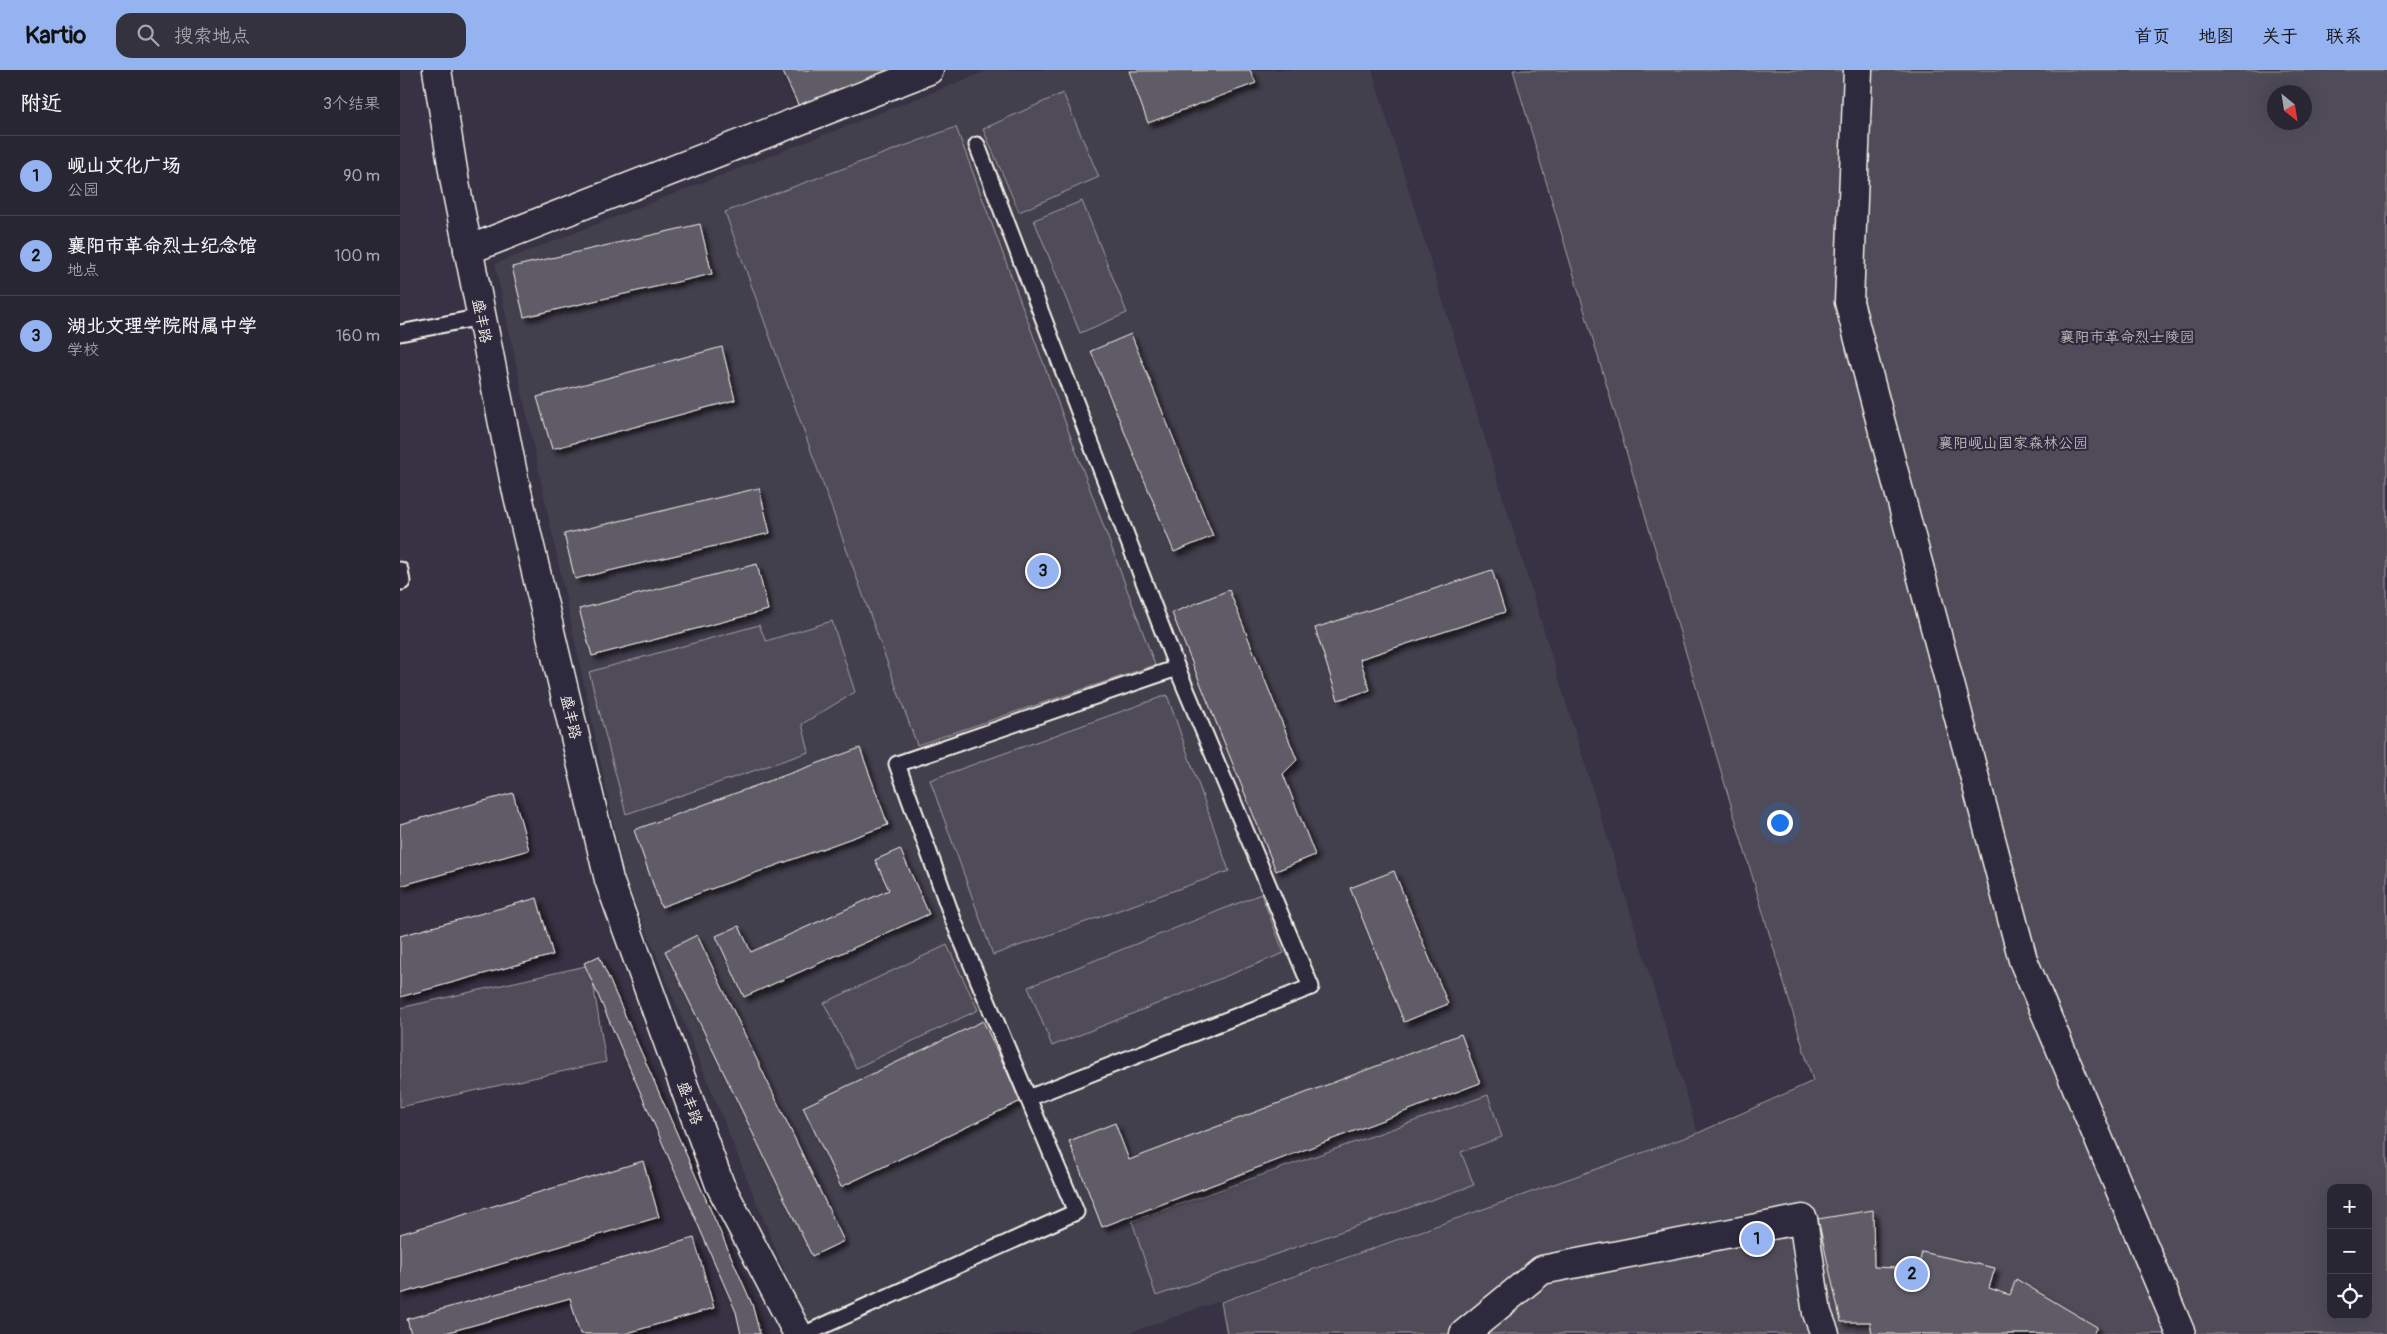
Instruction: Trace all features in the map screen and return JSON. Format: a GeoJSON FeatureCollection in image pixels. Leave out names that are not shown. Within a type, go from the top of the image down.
{"type":"FeatureCollection","features":[{"type":"Feature","properties":{"kind":"street","name":"盛丰路"},"geometry":{"type":"LineString","coordinates":[[437,70],[468,250],[514,479],[609,880],[720,1185],[798,1334]]}},
{"type":"Feature","properties":{"kind":"street"},"geometry":{"type":"LineString","coordinates":[[468,250],[928,70]]}},
{"type":"Feature","properties":{"kind":"street"},"geometry":{"type":"LineString","coordinates":[[1858,70],[1849,302],[2023,960],[2181,1334]]}},
{"type":"Feature","properties":{"kind":"street"},"geometry":{"type":"LineString","coordinates":[[1464,1334],[1542,1270],[1803,1219],[1817,1314],[1825,1334]]}},
{"type":"Feature","properties":{"kind":"lane"},"geometry":{"type":"LineString","coordinates":[[977,145],[1177,668],[1311,986],[1028,1098]]}},
{"type":"Feature","properties":{"kind":"lane"},"geometry":{"type":"LineString","coordinates":[[400,333],[481,317]]}},
{"type":"Feature","properties":{"kind":"lane"},"geometry":{"type":"LineString","coordinates":[[400,570],[402,582],[400,582]]}},
{"type":"Feature","properties":{"kind":"lane"},"geometry":{"type":"LineString","coordinates":[[805,1334],[1076,1212],[954,922],[897,764],[1177,668]]}},
{"type":"Feature","properties":{"kind":"shaded area"},"geometry":{"type":"Polygon","coordinates":[[[989,70],[1372,70],[1698,1133],[1126,1334],[810,1334],[625,878],[495,264],[989,70]]]}},
{"type":"Feature","properties":{"kind":"green space","name":"襄阳岘山国家森林公园"},"geometry":{"type":"Polygon","coordinates":[[[1513,70],[2387,70],[2387,1334],[1227,1334],[1221,1302],[1698,1133],[1813,1081],[1513,70]]]}},
{"type":"Feature","properties":{"kind":"green space"},"geometry":{"type":"Polygon","coordinates":[[[1063,93],[1099,177],[1019,212],[983,129],[1063,93]]]}},
{"type":"Feature","properties":{"kind":"green space"},"geometry":{"type":"Polygon","coordinates":[[[956,127],[1155,665],[917,745],[725,212],[956,127]]]}},
{"type":"Feature","properties":{"kind":"green space"},"geometry":{"type":"Polygon","coordinates":[[[1082,201],[1127,313],[1080,333],[1034,220],[1082,201]]]}},
{"type":"Feature","properties":{"kind":"green space"},"geometry":{"type":"Polygon","coordinates":[[[832,621],[855,692],[802,724],[809,752],[626,814],[589,672],[759,625],[766,641],[832,621]]]}},
{"type":"Feature","properties":{"kind":"green space"},"geometry":{"type":"Polygon","coordinates":[[[1167,695],[1229,871],[993,955],[930,780],[1167,695]]]}},
{"type":"Feature","properties":{"kind":"green space"},"geometry":{"type":"Polygon","coordinates":[[[1261,894],[1284,953],[1052,1046],[1028,987],[1261,894]]]}},
{"type":"Feature","properties":{"kind":"green space"},"geometry":{"type":"Polygon","coordinates":[[[947,945],[978,1010],[856,1068],[824,1003],[947,945]]]}},
{"type":"Feature","properties":{"kind":"green space"},"geometry":{"type":"Polygon","coordinates":[[[590,965],[606,1062],[400,1107],[400,1008],[590,965]]]}},
{"type":"Feature","properties":{"kind":"green space"},"geometry":{"type":"Polygon","coordinates":[[[1488,1095],[1502,1137],[1461,1152],[1474,1185],[1156,1296],[1132,1221],[1488,1095]]]}},
{"type":"Feature","properties":{"kind":"building"},"geometry":{"type":"Polygon","coordinates":[[[782,70],[901,70],[802,113],[782,70]]]}},
{"type":"Feature","properties":{"kind":"building"},"geometry":{"type":"Polygon","coordinates":[[[1250,70],[1256,83],[1148,123],[1129,71],[1250,70]]]}},
{"type":"Feature","properties":{"kind":"building"},"geometry":{"type":"Polygon","coordinates":[[[700,224],[712,274],[524,317],[512,267],[700,224]]]}},
{"type":"Feature","properties":{"kind":"building"},"geometry":{"type":"Polygon","coordinates":[[[1131,334],[1213,536],[1174,552],[1091,351],[1131,334]]]}},
{"type":"Feature","properties":{"kind":"building"},"geometry":{"type":"Polygon","coordinates":[[[722,347],[735,400],[552,449],[537,397],[722,347]]]}},
{"type":"Feature","properties":{"kind":"building"},"geometry":{"type":"Polygon","coordinates":[[[759,488],[770,533],[575,579],[564,534],[759,488]]]}},
{"type":"Feature","properties":{"kind":"building"},"geometry":{"type":"Polygon","coordinates":[[[757,564],[768,610],[592,656],[579,609],[757,564]]]}},
{"type":"Feature","properties":{"kind":"building"},"geometry":{"type":"Polygon","coordinates":[[[1492,570],[1505,612],[1360,659],[1370,690],[1338,700],[1315,628],[1492,570]]]}},
{"type":"Feature","properties":{"kind":"building"},"geometry":{"type":"Polygon","coordinates":[[[1229,590],[1297,760],[1283,774],[1315,855],[1276,871],[1172,613],[1229,590]]]}},
{"type":"Feature","properties":{"kind":"building"},"geometry":{"type":"Polygon","coordinates":[[[860,748],[888,825],[661,907],[634,830],[860,748]]]}},
{"type":"Feature","properties":{"kind":"building"},"geometry":{"type":"Polygon","coordinates":[[[513,793],[529,850],[400,886],[400,824],[513,793]]]}},
{"type":"Feature","properties":{"kind":"building"},"geometry":{"type":"Polygon","coordinates":[[[900,849],[929,914],[744,997],[716,936],[739,926],[751,952],[889,890],[875,860],[900,849]]]}},
{"type":"Feature","properties":{"kind":"building"},"geometry":{"type":"Polygon","coordinates":[[[1394,871],[1448,1004],[1404,1022],[1350,888],[1394,871]]]}},
{"type":"Feature","properties":{"kind":"building"},"geometry":{"type":"Polygon","coordinates":[[[537,898],[553,955],[400,997],[400,936],[537,898]]]}},
{"type":"Feature","properties":{"kind":"building"},"geometry":{"type":"Polygon","coordinates":[[[697,935],[844,1241],[812,1256],[665,951],[697,935]]]}},
{"type":"Feature","properties":{"kind":"building"},"geometry":{"type":"Polygon","coordinates":[[[599,956],[752,1304],[760,1334],[741,1334],[736,1312],[584,963],[599,956]]]}},
{"type":"Feature","properties":{"kind":"building"},"geometry":{"type":"Polygon","coordinates":[[[983,1021],[1021,1101],[841,1187],[803,1107],[983,1021]]]}},
{"type":"Feature","properties":{"kind":"building"},"geometry":{"type":"Polygon","coordinates":[[[1461,1034],[1480,1083],[1102,1227],[1069,1141],[1115,1123],[1129,1160],[1461,1034]]]}},
{"type":"Feature","properties":{"kind":"building"},"geometry":{"type":"Polygon","coordinates":[[[643,1161],[659,1217],[400,1294],[400,1234],[643,1161]]]}},
{"type":"Feature","properties":{"kind":"building"},"geometry":{"type":"Polygon","coordinates":[[[1873,1210],[1874,1267],[1918,1269],[1922,1252],[1995,1268],[1989,1288],[2010,1295],[2016,1279],[2097,1327],[2093,1334],[1872,1334],[1870,1322],[1841,1322],[1818,1219],[1873,1210]]]}},
{"type":"Feature","properties":{"kind":"building"},"geometry":{"type":"Polygon","coordinates":[[[694,1238],[714,1308],[624,1334],[580,1334],[570,1298],[442,1334],[411,1334],[407,1319],[694,1238]]]}},
{"type":"Feature","properties":{"kind":"place","name":"湖北文理学院附属中学"},"geometry":{"type":"Point","coordinates":[1043,571]}},
{"type":"Feature","properties":{"kind":"place","name":"岘山文化广场"},"geometry":{"type":"Point","coordinates":[1757,1239]}},
{"type":"Feature","properties":{"kind":"place","name":"襄阳市革命烈士纪念馆"},"geometry":{"type":"Point","coordinates":[1912,1274]}},
{"type":"Feature","properties":{"kind":"park label","name":"襄阳市革命烈士陵园"},"geometry":{"type":"Point","coordinates":[2127,337]}}]}
